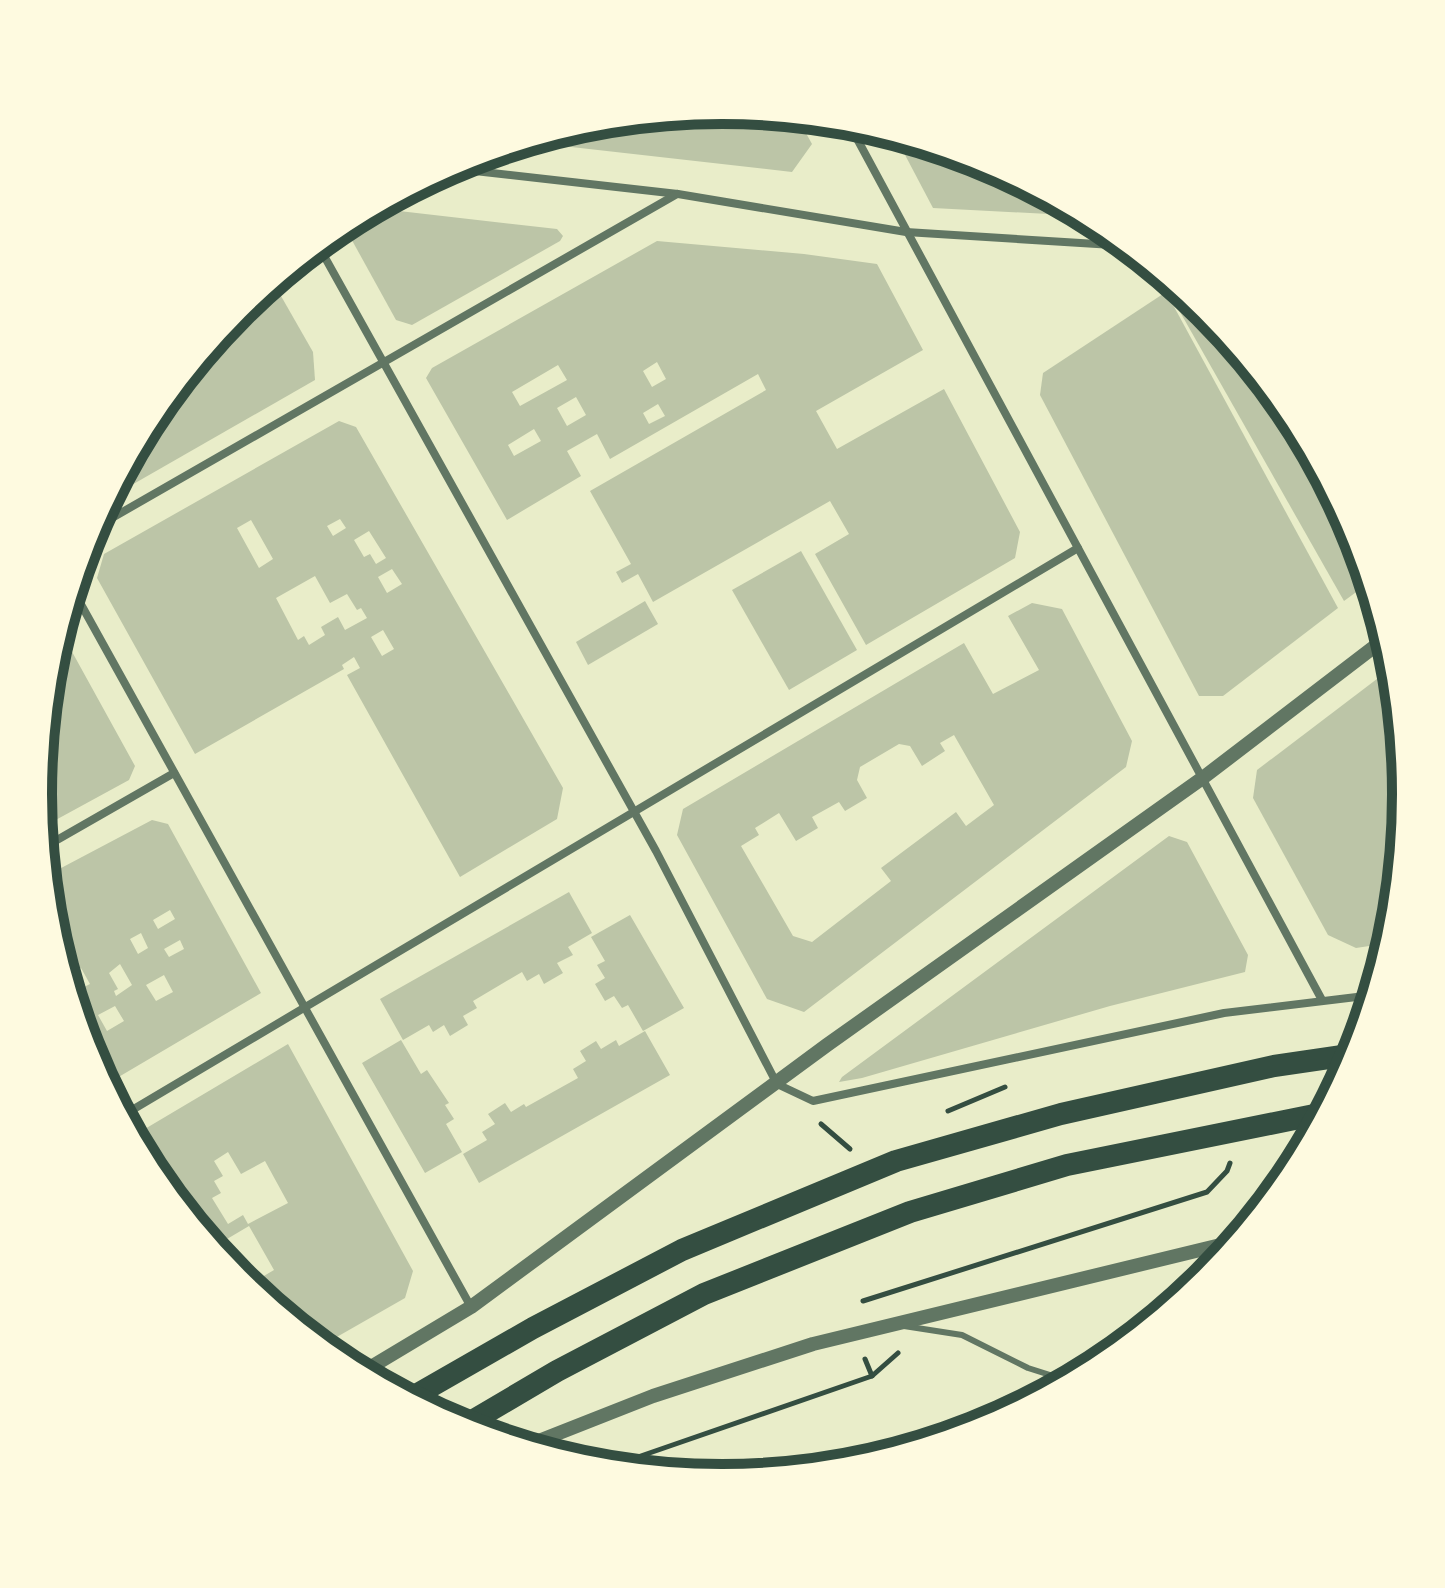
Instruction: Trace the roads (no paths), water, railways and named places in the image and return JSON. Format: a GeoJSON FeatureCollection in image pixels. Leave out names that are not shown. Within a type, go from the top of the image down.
{"type":"FeatureCollection","features":[{"type":"Feature","properties":{"kind":"highway"},"geometry":{"type":"LineString","coordinates":[[421,1392],[533,1328],[682,1250],[896,1161],[1061,1114],[1274,1066],[1340,1056]]}},
{"type":"Feature","properties":{"kind":"highway"},"geometry":{"type":"LineString","coordinates":[[478,1418],[557,1371],[704,1294],[910,1212],[1067,1165],[1310,1116]]}},
{"type":"Feature","properties":{"kind":"street"},"geometry":{"type":"LineString","coordinates":[[856,137],[1322,1000]]}},
{"type":"Feature","properties":{"kind":"street"},"geometry":{"type":"LineString","coordinates":[[476,171],[678,194],[906,232],[1107,245]]}},
{"type":"Feature","properties":{"kind":"street"},"geometry":{"type":"LineString","coordinates":[[111,518],[678,194]]}},
{"type":"Feature","properties":{"kind":"street"},"geometry":{"type":"LineString","coordinates":[[324,255],[634,812],[777,1084],[813,1101],[1224,1013],[1361,996]]}},
{"type":"Feature","properties":{"kind":"street"},"geometry":{"type":"LineString","coordinates":[[132,1110],[1078,548]]}},
{"type":"Feature","properties":{"kind":"street"},"geometry":{"type":"LineString","coordinates":[[80,603],[471,1307]]}},
{"type":"Feature","properties":{"kind":"street"},"geometry":{"type":"LineString","coordinates":[[373,1366],[471,1307],[827,1045],[1204,777],[1376,645]]}},
{"type":"Feature","properties":{"kind":"street"},"geometry":{"type":"LineString","coordinates":[[53,842],[174,773]]}},
{"type":"Feature","properties":{"kind":"street"},"geometry":{"type":"LineString","coordinates":[[542,1440],[653,1396],[813,1344],[1218,1246]]}},
{"type":"Feature","properties":{"kind":"lane"},"geometry":{"type":"LineString","coordinates":[[893,1325],[962,1335],[1028,1368],[1055,1377]]}}]}
